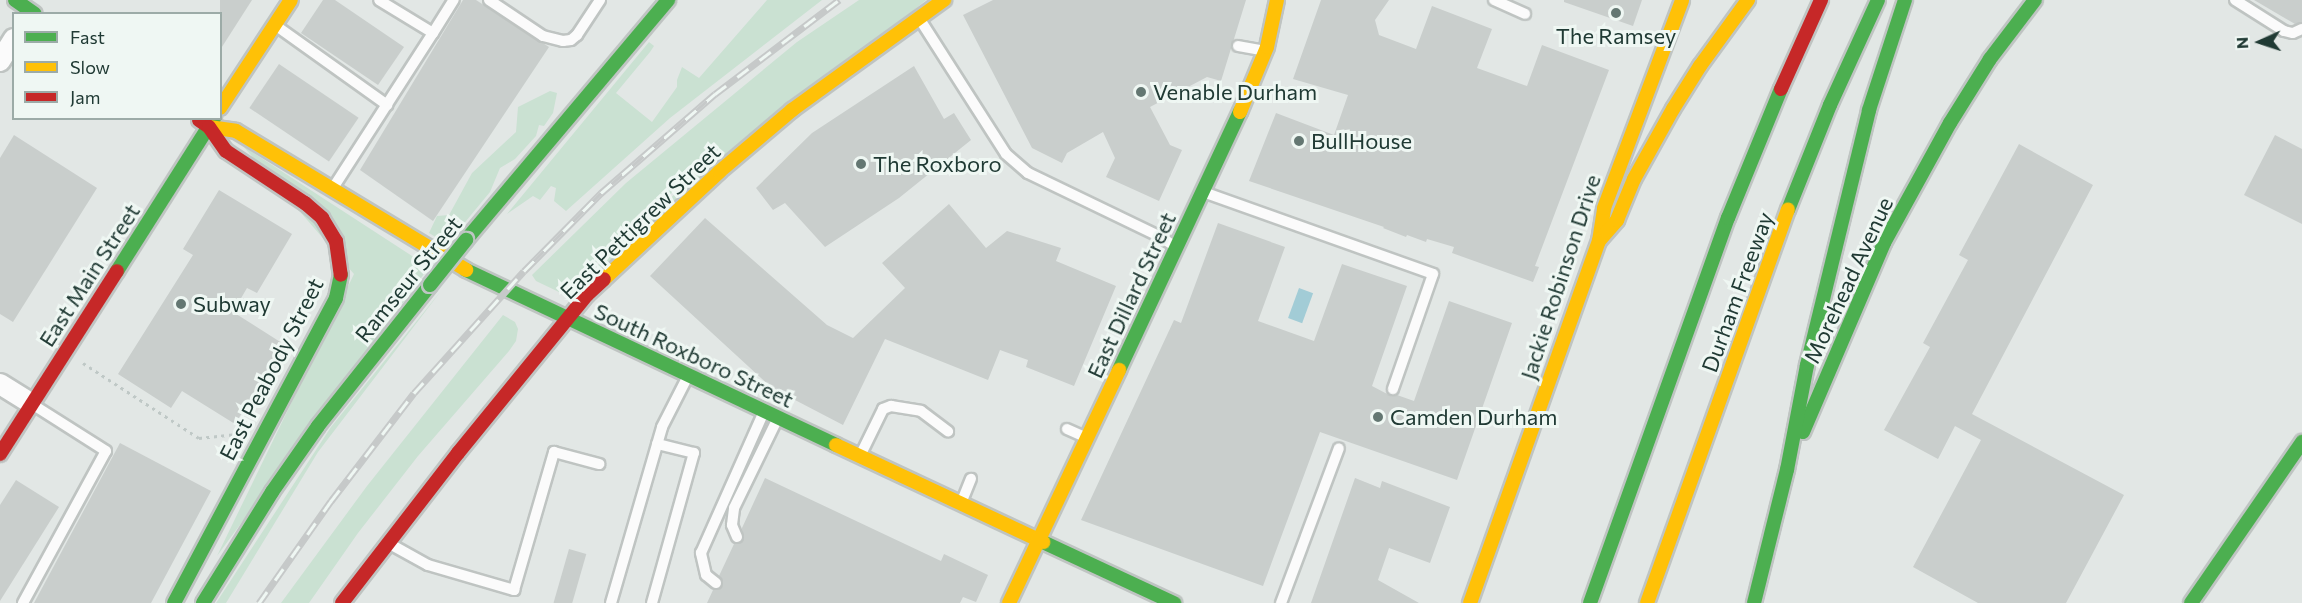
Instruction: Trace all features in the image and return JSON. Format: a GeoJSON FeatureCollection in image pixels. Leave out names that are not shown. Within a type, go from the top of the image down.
{"type":"FeatureCollection","features":[{"type":"Feature","properties":{"kind":"main road"},"geometry":{"type":"LineString","coordinates":[[222,105],[291,0]]}},
{"type":"Feature","properties":{"kind":"main road","name":"Ramseur Street"},"geometry":{"type":"LineString","coordinates":[[203,603],[266,501],[318,426],[466,240],[668,0]]}},
{"type":"Feature","properties":{"kind":"main road","name":"East Pettigrew Street"},"geometry":{"type":"LineString","coordinates":[[342,603],[387,543],[587,295],[719,172],[792,111],[944,0]]}},
{"type":"Feature","properties":{"kind":"main road","name":"East Dillard Street"},"geometry":{"type":"LineString","coordinates":[[1009,603],[1203,192],[1265,51],[1277,0]]}},
{"type":"Feature","properties":{"kind":"main road","name":"Jackie Robinson Drive"},"geometry":{"type":"LineString","coordinates":[[1470,603],[1599,241],[1608,198],[1682,0]]}},
{"type":"Feature","properties":{"kind":"main road"},"geometry":{"type":"LineString","coordinates":[[1599,241],[1617,220],[1634,179],[1673,109],[1700,66],[1748,0]]}},
{"type":"Feature","properties":{"kind":"main road","name":"Durham Freeway"},"geometry":{"type":"LineString","coordinates":[[1590,603],[1728,218],[1798,47],[1821,0]]}},
{"type":"Feature","properties":{"kind":"main road","name":"Durham Freeway"},"geometry":{"type":"LineString","coordinates":[[1647,603],[1787,213],[1830,105],[1878,0]]}},
{"type":"Feature","properties":{"kind":"main road"},"geometry":{"type":"LineString","coordinates":[[1788,470],[1807,365],[1864,132],[1905,0]]}},
{"type":"Feature","properties":{"kind":"main road","name":"Morehead Avenue"},"geometry":{"type":"LineString","coordinates":[[1754,603],[1788,470],[1884,243],[1979,77],[2035,0]]}},
{"type":"Feature","properties":{"kind":"main road","name":"South Roxboro Street"},"geometry":{"type":"LineString","coordinates":[[212,123],[236,131],[469,272],[1174,603]]}},
{"type":"Feature","properties":{"kind":"main road","name":"East Main Street"},"geometry":{"type":"LineString","coordinates":[[0,454],[212,123]]}},
{"type":"Feature","properties":{"kind":"main road","name":"East Peabody Street"},"geometry":{"type":"LineString","coordinates":[[174,603],[336,297],[341,280],[338,246],[322,218],[305,203],[226,151],[212,123]]}},
{"type":"Feature","properties":{"kind":"main road"},"geometry":{"type":"LineString","coordinates":[[2191,603],[2302,442]]}},
{"type":"Feature","properties":{"kind":"street"},"geometry":{"type":"LineString","coordinates":[[0,61],[12,42]]}},
{"type":"Feature","properties":{"kind":"street"},"geometry":{"type":"LineString","coordinates":[[0,384],[31,403]]}},
{"type":"Feature","properties":{"kind":"lane"},"geometry":{"type":"LineString","coordinates":[[379,0],[433,33]]}},
{"type":"Feature","properties":{"kind":"lane"},"geometry":{"type":"LineString","coordinates":[[333,188],[454,0]]}},
{"type":"Feature","properties":{"kind":"lane"},"geometry":{"type":"LineString","coordinates":[[489,0],[543,36],[563,41],[571,40],[577,35],[600,0]]}},
{"type":"Feature","properties":{"kind":"lane"},"geometry":{"type":"LineString","coordinates":[[1494,0],[1525,14]]}},
{"type":"Feature","properties":{"kind":"lane"},"geometry":{"type":"LineString","coordinates":[[2235,0],[2284,31],[2293,33],[2302,29]]}},
{"type":"Feature","properties":{"kind":"lane"},"geometry":{"type":"LineString","coordinates":[[919,18],[1006,154],[1028,173],[1159,236],[1176,248]]}},
{"type":"Feature","properties":{"kind":"lane"},"geometry":{"type":"LineString","coordinates":[[275,24],[387,105]]}},
{"type":"Feature","properties":{"kind":"lane"},"geometry":{"type":"LineString","coordinates":[[1238,46],[1265,51]]}},
{"type":"Feature","properties":{"kind":"lane"},"geometry":{"type":"LineString","coordinates":[[1203,192],[1433,274],[1393,389]]}},
{"type":"Feature","properties":{"kind":"lane"},"geometry":{"type":"LineString","coordinates":[[611,603],[662,427],[688,375]]}},
{"type":"Feature","properties":{"kind":"lane"},"geometry":{"type":"LineString","coordinates":[[23,603],[106,451],[31,403]]}},
{"type":"Feature","properties":{"kind":"lane"},"geometry":{"type":"LineString","coordinates":[[860,456],[883,409],[891,406],[921,411],[948,431]]}},
{"type":"Feature","properties":{"kind":"lane"},"geometry":{"type":"LineString","coordinates":[[716,583],[706,575],[701,552],[738,469],[771,414]]}},
{"type":"Feature","properties":{"kind":"lane"},"geometry":{"type":"LineString","coordinates":[[738,537],[734,531],[732,517],[750,475],[771,414]]}},
{"type":"Feature","properties":{"kind":"lane"},"geometry":{"type":"LineString","coordinates":[[1067,429],[1087,438]]}},
{"type":"Feature","properties":{"kind":"lane"},"geometry":{"type":"LineString","coordinates":[[652,603],[694,453],[657,444]]}},
{"type":"Feature","properties":{"kind":"lane"},"geometry":{"type":"LineString","coordinates":[[1281,603],[1339,448]]}},
{"type":"Feature","properties":{"kind":"lane"},"geometry":{"type":"LineString","coordinates":[[387,543],[407,556],[428,565],[514,590],[554,452],[599,464]]}},
{"type":"Feature","properties":{"kind":"lane"},"geometry":{"type":"LineString","coordinates":[[738,469],[750,475]]}},
{"type":"Feature","properties":{"kind":"lane"},"geometry":{"type":"LineString","coordinates":[[961,504],[971,479]]}},
{"type":"Feature","properties":{"kind":"path"},"geometry":{"type":"LineString","coordinates":[[81,362],[200,438],[247,433]]}},
{"type":"Feature","properties":{"kind":"green space"},"geometry":{"type":"Polygon","coordinates":[[[767,0],[822,0],[670,118],[566,211],[554,201],[556,188],[551,186],[540,200],[533,196],[507,214],[649,42],[654,46],[616,93],[652,122],[677,87],[682,67],[699,78],[767,0]]]}},
{"type":"Feature","properties":{"kind":"green space"},"geometry":{"type":"Polygon","coordinates":[[[859,0],[926,0],[571,294],[570,291],[689,181],[687,179],[572,285],[559,292],[536,281],[532,275],[626,183],[797,42],[859,0]]]}},
{"type":"Feature","properties":{"kind":"green space"},"geometry":{"type":"Polygon","coordinates":[[[550,91],[557,93],[553,113],[544,126],[539,125],[536,136],[515,159],[500,168],[490,192],[447,244],[429,233],[437,216],[449,215],[472,173],[516,132],[518,107],[550,91]]]}},
{"type":"Feature","properties":{"kind":"green space"},"geometry":{"type":"Polygon","coordinates":[[[243,146],[429,267],[217,556],[354,274],[243,146]]]}},
{"type":"Feature","properties":{"kind":"green space"},"geometry":{"type":"Polygon","coordinates":[[[441,291],[318,452],[226,603],[216,603],[331,427],[441,291]]]}},
{"type":"Feature","properties":{"kind":"green space"},"geometry":{"type":"Polygon","coordinates":[[[503,315],[515,322],[518,329],[516,341],[509,351],[418,456],[358,533],[309,603],[281,603],[367,486],[503,315]]]}},
{"type":"Feature","properties":{"kind":"water"},"geometry":{"type":"Polygon","coordinates":[[[1299,288],[1313,293],[1302,323],[1288,318],[1299,288]]]}},
{"type":"Feature","properties":{"kind":"building"},"geometry":{"type":"Polygon","coordinates":[[[220,0],[252,0],[222,47],[222,12],[220,12],[220,0]]]}},
{"type":"Feature","properties":{"kind":"building"},"geometry":{"type":"Polygon","coordinates":[[[323,0],[335,0],[404,47],[378,85],[301,33],[323,0]]]}},
{"type":"Feature","properties":{"kind":"building"},"geometry":{"type":"Polygon","coordinates":[[[463,0],[476,0],[549,47],[433,221],[360,170],[463,0]]]}},
{"type":"Feature","properties":{"kind":"building"},"geometry":{"type":"Polygon","coordinates":[[[993,0],[1246,0],[1221,81],[1207,77],[1150,107],[1170,145],[1182,150],[1159,201],[1106,177],[1115,158],[1103,132],[1067,153],[1062,163],[1032,148],[963,15],[993,0]]]}},
{"type":"Feature","properties":{"kind":"building","name":"BullHouse"},"geometry":{"type":"Polygon","coordinates":[[[1321,0],[1389,0],[1375,20],[1379,35],[1416,49],[1432,6],[1492,29],[1477,68],[1527,86],[1542,45],[1609,70],[1535,266],[1539,267],[1533,282],[1452,253],[1454,247],[1427,239],[1426,242],[1407,235],[1406,237],[1384,227],[1249,181],[1276,113],[1334,135],[1348,95],[1293,79],[1321,0]]]}},
{"type":"Feature","properties":{"kind":"building","name":"The Ramsey"},"geometry":{"type":"Polygon","coordinates":[[[1564,0],[1642,0],[1633,26],[1564,2],[1564,0]]]}},
{"type":"Feature","properties":{"kind":"building"},"geometry":{"type":"Polygon","coordinates":[[[2254,0],[2302,0],[2302,22],[2295,24],[2254,0]]]}},
{"type":"Feature","properties":{"kind":"building"},"geometry":{"type":"Polygon","coordinates":[[[279,64],[359,118],[329,162],[249,108],[279,64]]]}},
{"type":"Feature","properties":{"kind":"building","name":"The Roxboro"},"geometry":{"type":"Polygon","coordinates":[[[914,66],[944,119],[954,113],[971,140],[899,198],[825,247],[785,203],[773,210],[756,188],[812,133],[914,66]]]}},
{"type":"Feature","properties":{"kind":"building"},"geometry":{"type":"Polygon","coordinates":[[[14,135],[97,188],[13,322],[0,314],[0,158],[14,135]]]}},
{"type":"Feature","properties":{"kind":"building"},"geometry":{"type":"Polygon","coordinates":[[[2275,135],[2302,149],[2302,224],[2244,195],[2275,135]]]}},
{"type":"Feature","properties":{"kind":"building"},"geometry":{"type":"Polygon","coordinates":[[[2019,144],[2093,185],[1972,414],[2124,495],[2066,603],[1978,603],[1913,567],[1981,440],[1955,426],[1938,459],[1884,430],[1930,347],[1923,343],[1968,260],[1959,255],[2019,144]]]}},
{"type":"Feature","properties":{"kind":"building"},"geometry":{"type":"Polygon","coordinates":[[[219,190],[292,234],[257,293],[247,288],[233,312],[285,345],[235,424],[182,391],[171,408],[118,374],[193,255],[183,249],[219,190]]]}},
{"type":"Feature","properties":{"kind":"building"},"geometry":{"type":"Polygon","coordinates":[[[949,204],[986,248],[1007,231],[1061,248],[1056,261],[1116,286],[1074,386],[1026,367],[1028,360],[1000,350],[988,380],[885,339],[843,425],[772,388],[650,276],[705,218],[827,325],[853,338],[905,288],[882,263],[949,204]]]}},
{"type":"Feature","properties":{"kind":"building","name":"Camden Durham"},"geometry":{"type":"Polygon","coordinates":[[[1218,223],[1285,247],[1258,321],[1314,341],[1342,264],[1407,286],[1372,386],[1391,396],[1397,395],[1414,401],[1449,301],[1512,323],[1457,480],[1320,432],[1263,586],[1081,520],[1174,320],[1181,323],[1218,223]]]}},
{"type":"Feature","properties":{"kind":"building"},"geometry":{"type":"Polygon","coordinates":[[[120,443],[211,491],[151,603],[34,603],[120,443]]]}},
{"type":"Feature","properties":{"kind":"building"},"geometry":{"type":"Polygon","coordinates":[[[765,478],[941,561],[944,554],[988,575],[976,602],[963,597],[960,603],[707,603],[713,590],[722,587],[723,581],[719,576],[734,544],[743,541],[742,528],[765,478]]]}},
{"type":"Feature","properties":{"kind":"building"},"geometry":{"type":"Polygon","coordinates":[[[1355,478],[1380,488],[1382,481],[1450,507],[1430,563],[1389,548],[1378,580],[1419,603],[1311,603],[1355,478]]]}},
{"type":"Feature","properties":{"kind":"building"},"geometry":{"type":"Polygon","coordinates":[[[16,480],[59,507],[0,601],[0,505],[16,480]]]}},
{"type":"Feature","properties":{"kind":"building"},"geometry":{"type":"Polygon","coordinates":[[[569,549],[586,554],[572,603],[554,603],[569,549]]]}},
{"type":"Feature","properties":{"kind":"railway"},"geometry":{"type":"LineString","coordinates":[[259,603],[331,501],[414,393],[524,271],[601,193],[715,94],[839,0]]}},
{"type":"Feature","properties":{"kind":"traffic: fast"},"geometry":{"type":"LineString","coordinates":[[15,0],[32,12]]}},
{"type":"Feature","properties":{"kind":"traffic: fast"},"geometry":{"type":"LineString","coordinates":[[466,240],[668,0]]}},
{"type":"Feature","properties":{"kind":"traffic: fast"},"geometry":{"type":"LineString","coordinates":[[1788,210],[1830,105],[1878,0]]}},
{"type":"Feature","properties":{"kind":"traffic: fast"},"geometry":{"type":"LineString","coordinates":[[1787,470],[1807,365],[1869,110],[1905,0]]}},
{"type":"Feature","properties":{"kind":"traffic: fast"},"geometry":{"type":"LineString","coordinates":[[1803,432],[1884,243],[1950,123],[1990,59],[2035,0]]}},
{"type":"Feature","properties":{"kind":"traffic: fast"},"geometry":{"type":"LineString","coordinates":[[1590,603],[1728,218],[1781,89]]}},
{"type":"Feature","properties":{"kind":"traffic: fast"},"geometry":{"type":"LineString","coordinates":[[1119,370],[1240,112]]}},
{"type":"Feature","properties":{"kind":"traffic: fast"},"geometry":{"type":"LineString","coordinates":[[117,271],[213,120]]}},
{"type":"Feature","properties":{"kind":"traffic: fast"},"geometry":{"type":"LineString","coordinates":[[430,285],[466,240]]}},
{"type":"Feature","properties":{"kind":"traffic: fast"},"geometry":{"type":"LineString","coordinates":[[466,270],[836,445]]}},
{"type":"Feature","properties":{"kind":"traffic: fast"},"geometry":{"type":"LineString","coordinates":[[174,603],[336,298],[341,275]]}},
{"type":"Feature","properties":{"kind":"traffic: fast"},"geometry":{"type":"LineString","coordinates":[[203,603],[272,492],[318,426],[430,285]]}},
{"type":"Feature","properties":{"kind":"traffic: fast"},"geometry":{"type":"LineString","coordinates":[[2191,603],[2302,442]]}},
{"type":"Feature","properties":{"kind":"traffic: fast"},"geometry":{"type":"LineString","coordinates":[[1754,603],[1787,470]]}},
{"type":"Feature","properties":{"kind":"traffic: fast"},"geometry":{"type":"LineString","coordinates":[[1043,542],[1174,603]]}},
{"type":"Feature","properties":{"kind":"traffic: slow"},"geometry":{"type":"LineString","coordinates":[[222,105],[291,0]]}},
{"type":"Feature","properties":{"kind":"traffic: slow"},"geometry":{"type":"LineString","coordinates":[[604,279],[719,172],[792,110],[944,0]]}},
{"type":"Feature","properties":{"kind":"traffic: slow"},"geometry":{"type":"LineString","coordinates":[[1240,112],[1267,47],[1277,0]]}},
{"type":"Feature","properties":{"kind":"traffic: slow"},"geometry":{"type":"LineString","coordinates":[[1599,241],[1604,208],[1682,0]]}},
{"type":"Feature","properties":{"kind":"traffic: slow"},"geometry":{"type":"LineString","coordinates":[[1599,241],[1617,220],[1634,179],[1673,109],[1700,66],[1748,0]]}},
{"type":"Feature","properties":{"kind":"traffic: slow"},"geometry":{"type":"LineString","coordinates":[[209,127],[236,131],[466,270]]}},
{"type":"Feature","properties":{"kind":"traffic: slow"},"geometry":{"type":"LineString","coordinates":[[1647,603],[1788,210]]}},
{"type":"Feature","properties":{"kind":"traffic: slow"},"geometry":{"type":"LineString","coordinates":[[1470,603],[1599,241]]}},
{"type":"Feature","properties":{"kind":"traffic: slow"},"geometry":{"type":"LineString","coordinates":[[1009,603],[1119,370]]}},
{"type":"Feature","properties":{"kind":"traffic: slow"},"geometry":{"type":"LineString","coordinates":[[836,445],[1043,542]]}},
{"type":"Feature","properties":{"kind":"traffic: jam"},"geometry":{"type":"LineString","coordinates":[[1781,89],[1821,0]]}},
{"type":"Feature","properties":{"kind":"traffic: jam"},"geometry":{"type":"LineString","coordinates":[[199,120],[209,127],[226,151],[305,203],[322,218],[336,241],[341,275]]}},
{"type":"Feature","properties":{"kind":"traffic: jam"},"geometry":{"type":"LineString","coordinates":[[0,454],[117,271]]}},
{"type":"Feature","properties":{"kind":"traffic: jam"},"geometry":{"type":"LineString","coordinates":[[342,603],[458,453],[587,295],[604,279]]}},
{"type":"Feature","properties":{"kind":"place","name":"The Ramsey"},"geometry":{"type":"Point","coordinates":[1616,13]}},
{"type":"Feature","properties":{"kind":"place","name":"Venable Durham"},"geometry":{"type":"Point","coordinates":[1141,92]}},
{"type":"Feature","properties":{"kind":"place","name":"BullHouse"},"geometry":{"type":"Point","coordinates":[1299,141]}},
{"type":"Feature","properties":{"kind":"place","name":"The Roxboro"},"geometry":{"type":"Point","coordinates":[861,164]}},
{"type":"Feature","properties":{"kind":"place","name":"Subway"},"geometry":{"type":"Point","coordinates":[181,304]}},
{"type":"Feature","properties":{"kind":"place","name":"Camden Durham"},"geometry":{"type":"Point","coordinates":[1378,417]}}]}
